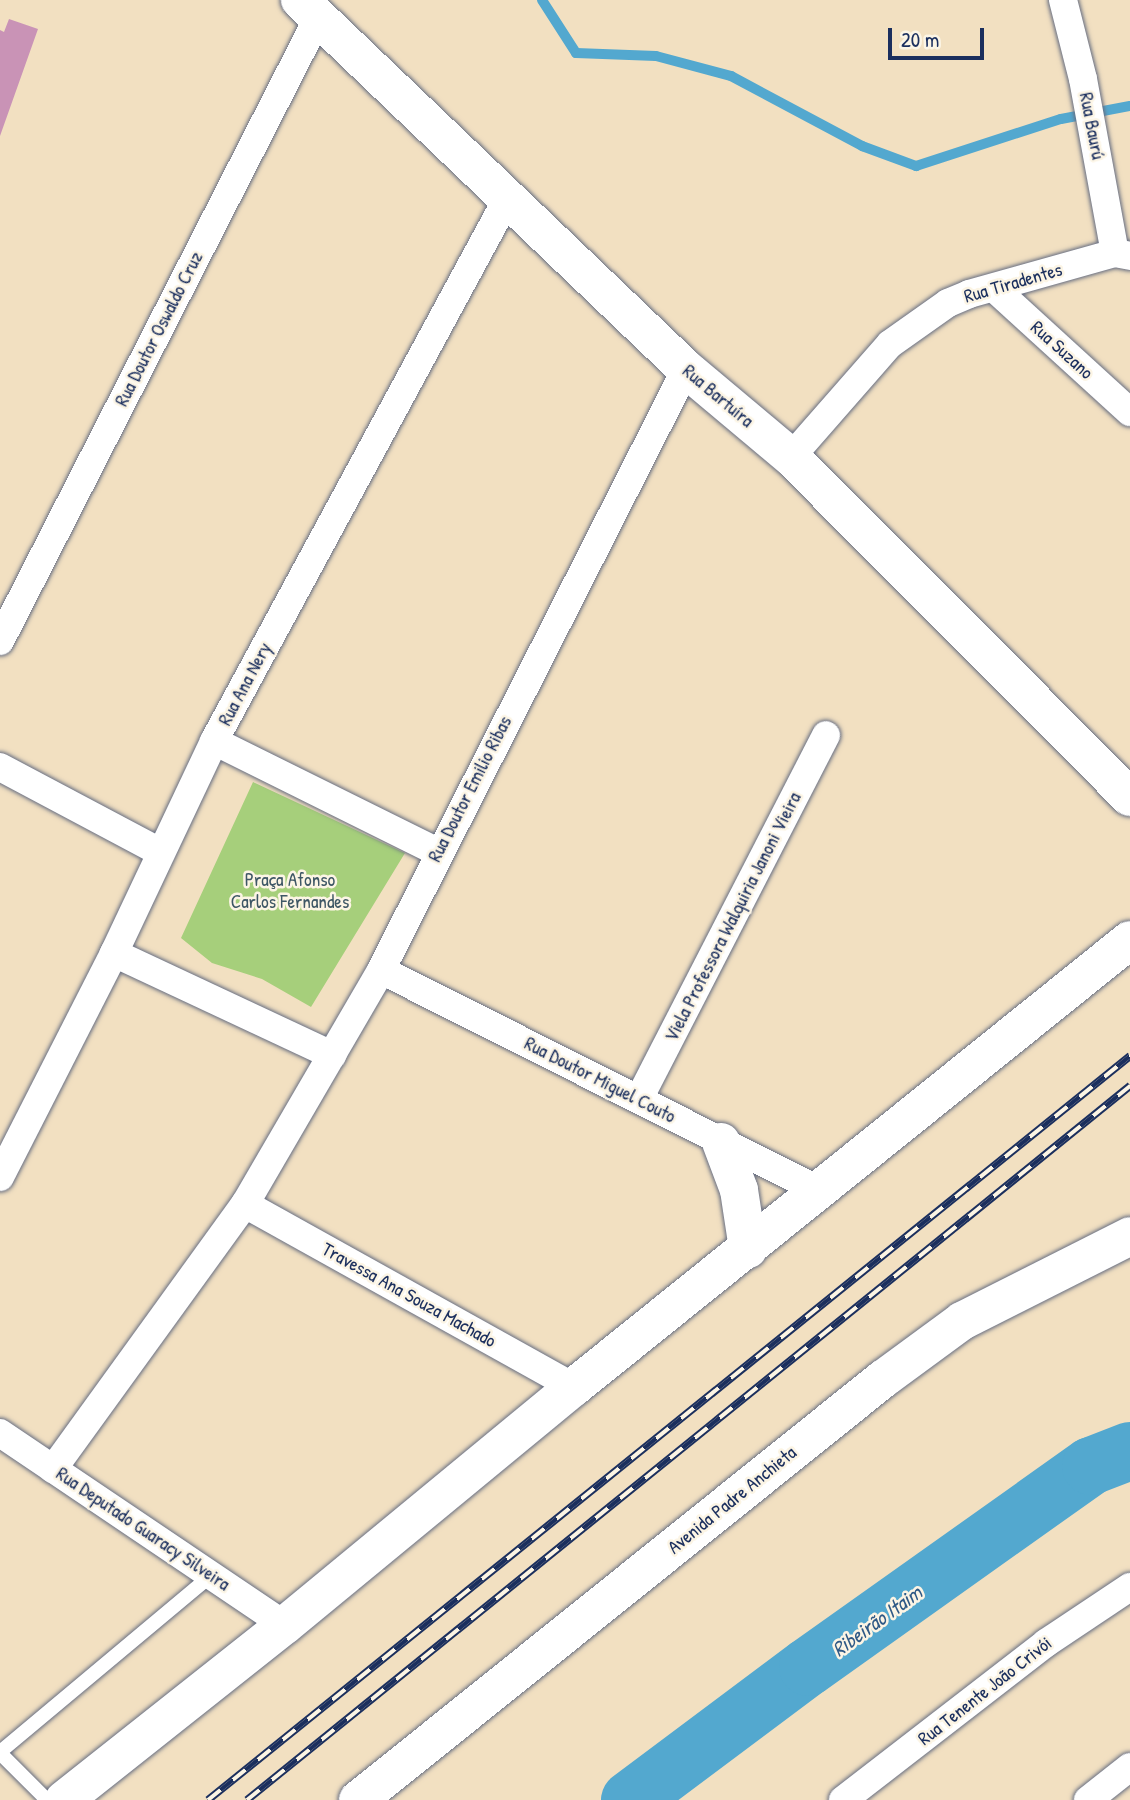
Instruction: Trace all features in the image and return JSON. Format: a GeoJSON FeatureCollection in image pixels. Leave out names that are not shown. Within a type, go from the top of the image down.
{"type":"FeatureCollection","features":[{"type":"Feature","properties":{"kind":"main road","name":"Rua Bartuíra"},"geometry":{"type":"LineString","coordinates":[[309,9],[686,369],[791,457],[1130,797]]}},
{"type":"Feature","properties":{"kind":"main road"},"geometry":{"type":"LineString","coordinates":[[64,1800],[285,1625],[574,1387],[1130,940]]}},
{"type":"Feature","properties":{"kind":"main road"},"geometry":{"type":"LineString","coordinates":[[721,1142],[739,1191],[748,1249]]}},
{"type":"Feature","properties":{"kind":"main road","name":"Avenida Padre Anchieta"},"geometry":{"type":"LineString","coordinates":[[358,1800],[883,1379],[962,1321],[1130,1236]]}},
{"type":"Feature","properties":{"kind":"street","name":"Rua Baurú"},"geometry":{"type":"LineString","coordinates":[[1063,0],[1122,255]]}},
{"type":"Feature","properties":{"kind":"street","name":"Rua Doutor Oswaldo Cruz"},"geometry":{"type":"LineString","coordinates":[[0,641],[309,9]]}},
{"type":"Feature","properties":{"kind":"street","name":"Rua Ana Nery"},"geometry":{"type":"LineString","coordinates":[[0,1177],[114,953],[214,741],[507,199]]}},
{"type":"Feature","properties":{"kind":"street","name":"Rua Tiradentes"},"geometry":{"type":"LineString","coordinates":[[791,457],[890,344],[948,303],[1122,255]]}},
{"type":"Feature","properties":{"kind":"street","name":"Rua Suzano"},"geometry":{"type":"LineString","coordinates":[[995,288],[1130,412]]}},
{"type":"Feature","properties":{"kind":"street","name":"Rua Doutor Emilio Ribas"},"geometry":{"type":"LineString","coordinates":[[53,1469],[245,1204],[381,970],[438,852],[686,369]]}},
{"type":"Feature","properties":{"kind":"street","name":"Viela Professora Walquiria Janoni Vieira"},"geometry":{"type":"LineString","coordinates":[[639,1100],[826,735]]}},
{"type":"Feature","properties":{"kind":"street"},"geometry":{"type":"LineString","coordinates":[[214,741],[438,852]]}},
{"type":"Feature","properties":{"kind":"street"},"geometry":{"type":"LineString","coordinates":[[0,767],[160,852]]}},
{"type":"Feature","properties":{"kind":"street"},"geometry":{"type":"LineString","coordinates":[[114,953],[331,1055]]}},
{"type":"Feature","properties":{"kind":"street","name":"Rua Doutor Miguel Couto"},"geometry":{"type":"LineString","coordinates":[[381,970],[820,1191]]}},
{"type":"Feature","properties":{"kind":"street","name":"Travessa Ana Souza Machado"},"geometry":{"type":"LineString","coordinates":[[245,1204],[574,1387]]}},
{"type":"Feature","properties":{"kind":"street","name":"Rua Deputado Guaracy Silveira"},"geometry":{"type":"LineString","coordinates":[[0,1433],[285,1625]]}},
{"type":"Feature","properties":{"kind":"street","name":"Rua Tenente João Crivói"},"geometry":{"type":"LineString","coordinates":[[844,1800],[1046,1643],[1130,1587]]}},
{"type":"Feature","properties":{"kind":"street"},"geometry":{"type":"LineString","coordinates":[[1088,1800],[1130,1767]]}},
{"type":"Feature","properties":{"kind":"lane"},"geometry":{"type":"LineString","coordinates":[[47,1800],[0,1753],[212,1575]]}},
{"type":"Feature","properties":{"kind":"green space","name":"Praça Afonso Carlos Fernandes"},"geometry":{"type":"Polygon","coordinates":[[[253,782],[405,853],[311,1007],[262,979],[212,963],[181,938],[253,782]]]}},
{"type":"Feature","properties":{"kind":"building"},"geometry":{"type":"Polygon","coordinates":[[[9,19],[38,29],[0,136],[0,30],[4,32],[9,19]]]}},
{"type":"Feature","properties":{"kind":"waterway"},"geometry":{"type":"LineString","coordinates":[[542,0],[576,53],[656,56],[731,76],[862,146],[916,166],[1061,119],[1130,106]]}},
{"type":"Feature","properties":{"kind":"waterway","name":"Ribeirão Itaim"},"geometry":{"type":"LineString","coordinates":[[630,1800],[808,1667],[1091,1466],[1130,1451]]}},
{"type":"Feature","properties":{"kind":"railway"},"geometry":{"type":"LineString","coordinates":[[208,1800],[1130,1056]]}},
{"type":"Feature","properties":{"kind":"railway"},"geometry":{"type":"LineString","coordinates":[[247,1800],[1130,1086]]}}]}
